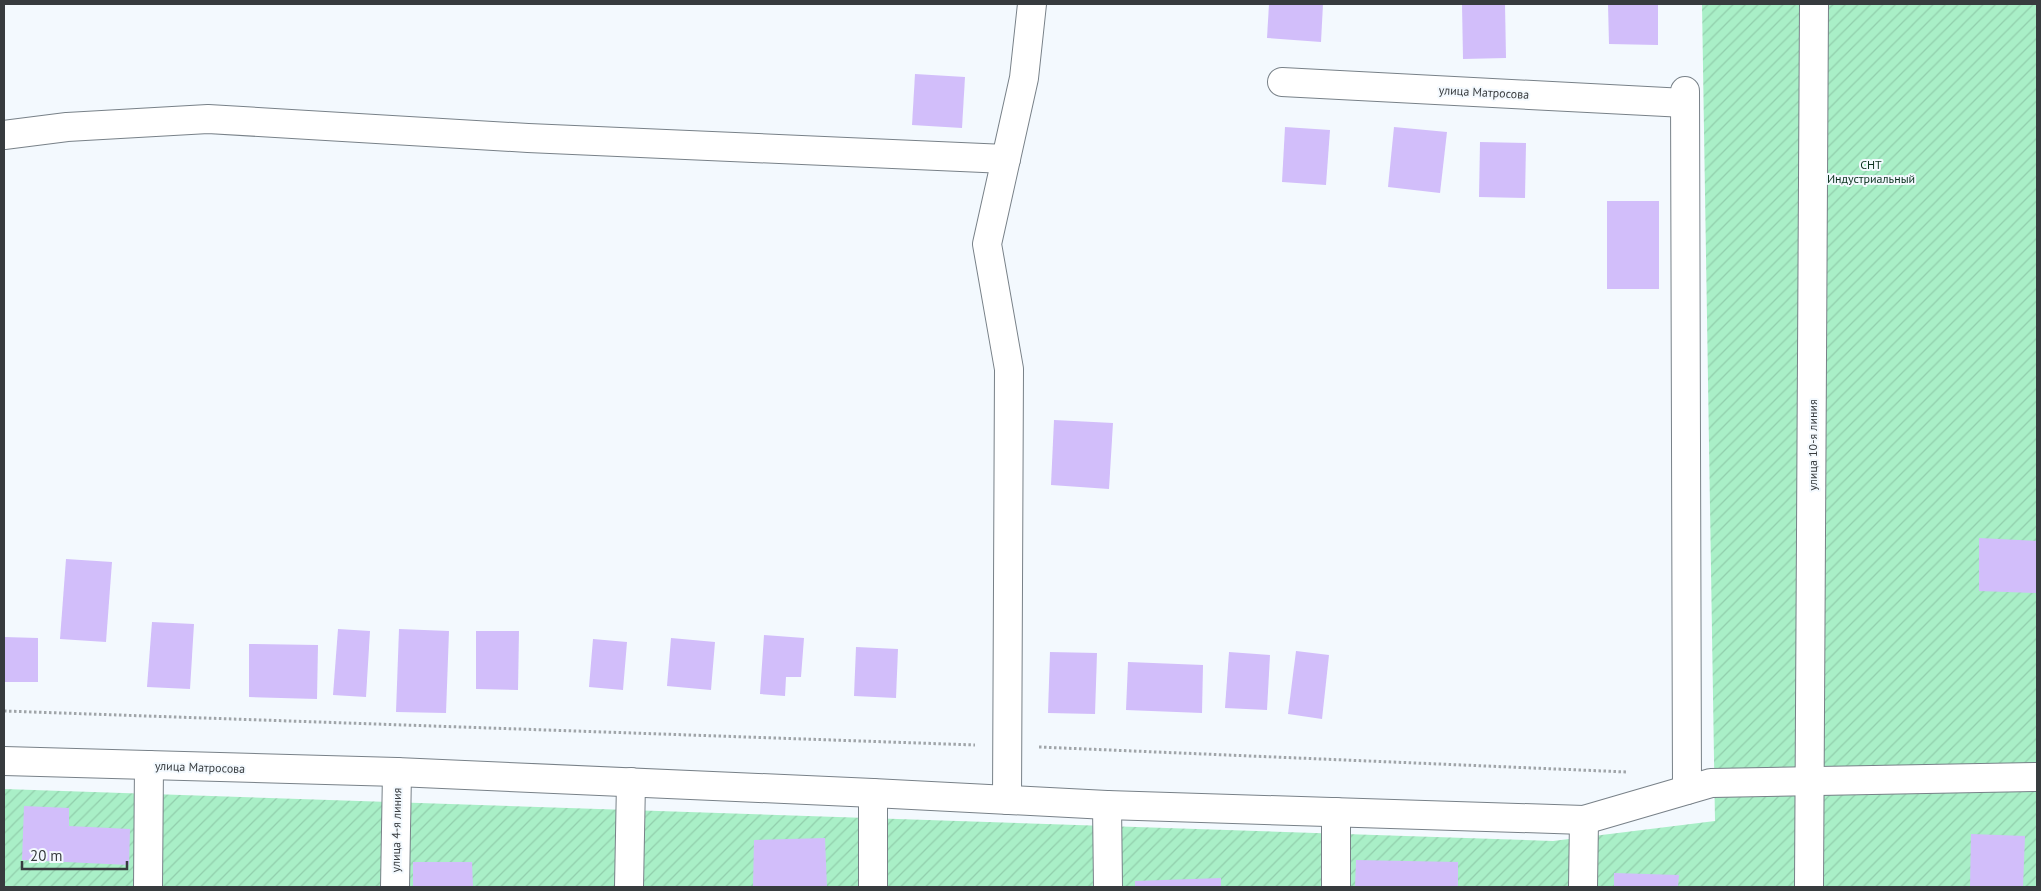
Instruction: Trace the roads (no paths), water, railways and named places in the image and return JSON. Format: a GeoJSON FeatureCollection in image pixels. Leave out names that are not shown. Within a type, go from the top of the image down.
{"type":"FeatureCollection","features":[{"type":"Feature","properties":{"kind":"street"},"geometry":{"type":"LineString","coordinates":[[1006,800],[1009,369],[986,244],[1024,78],[1032,4]]}},
{"type":"Feature","properties":{"kind":"street","name":"улица 10-я линия"},"geometry":{"type":"LineString","coordinates":[[1810,887],[1814,4]]}},
{"type":"Feature","properties":{"kind":"street","name":"улица Матросова"},"geometry":{"type":"LineString","coordinates":[[1282,82],[1686,97],[1687,790]]}},
{"type":"Feature","properties":{"kind":"street"},"geometry":{"type":"LineString","coordinates":[[4,135],[67,127],[208,120],[528,138],[1006,159]]}},
{"type":"Feature","properties":{"kind":"street","name":"улица Матросова"},"geometry":{"type":"LineString","coordinates":[[4,762],[397,772],[1107,805],[1584,820],[1711,783],[2037,777]]}},
{"type":"Feature","properties":{"kind":"street"},"geometry":{"type":"LineString","coordinates":[[148,887],[149,765]]}},
{"type":"Feature","properties":{"kind":"street","name":"улица 4-я линия"},"geometry":{"type":"LineString","coordinates":[[395,887],[397,772]]}},
{"type":"Feature","properties":{"kind":"street"},"geometry":{"type":"LineString","coordinates":[[629,887],[631,782]]}},
{"type":"Feature","properties":{"kind":"street"},"geometry":{"type":"LineString","coordinates":[[873,793],[873,887]]}},
{"type":"Feature","properties":{"kind":"street"},"geometry":{"type":"LineString","coordinates":[[1107,805],[1108,887]]}},
{"type":"Feature","properties":{"kind":"street"},"geometry":{"type":"LineString","coordinates":[[1336,812],[1336,887]]}},
{"type":"Feature","properties":{"kind":"street"},"geometry":{"type":"LineString","coordinates":[[1583,887],[1584,820]]}},
{"type":"Feature","properties":{"kind":"park label","name":"СНТ Индустриальный"},"geometry":{"type":"Point","coordinates":[1871,171]}}]}
